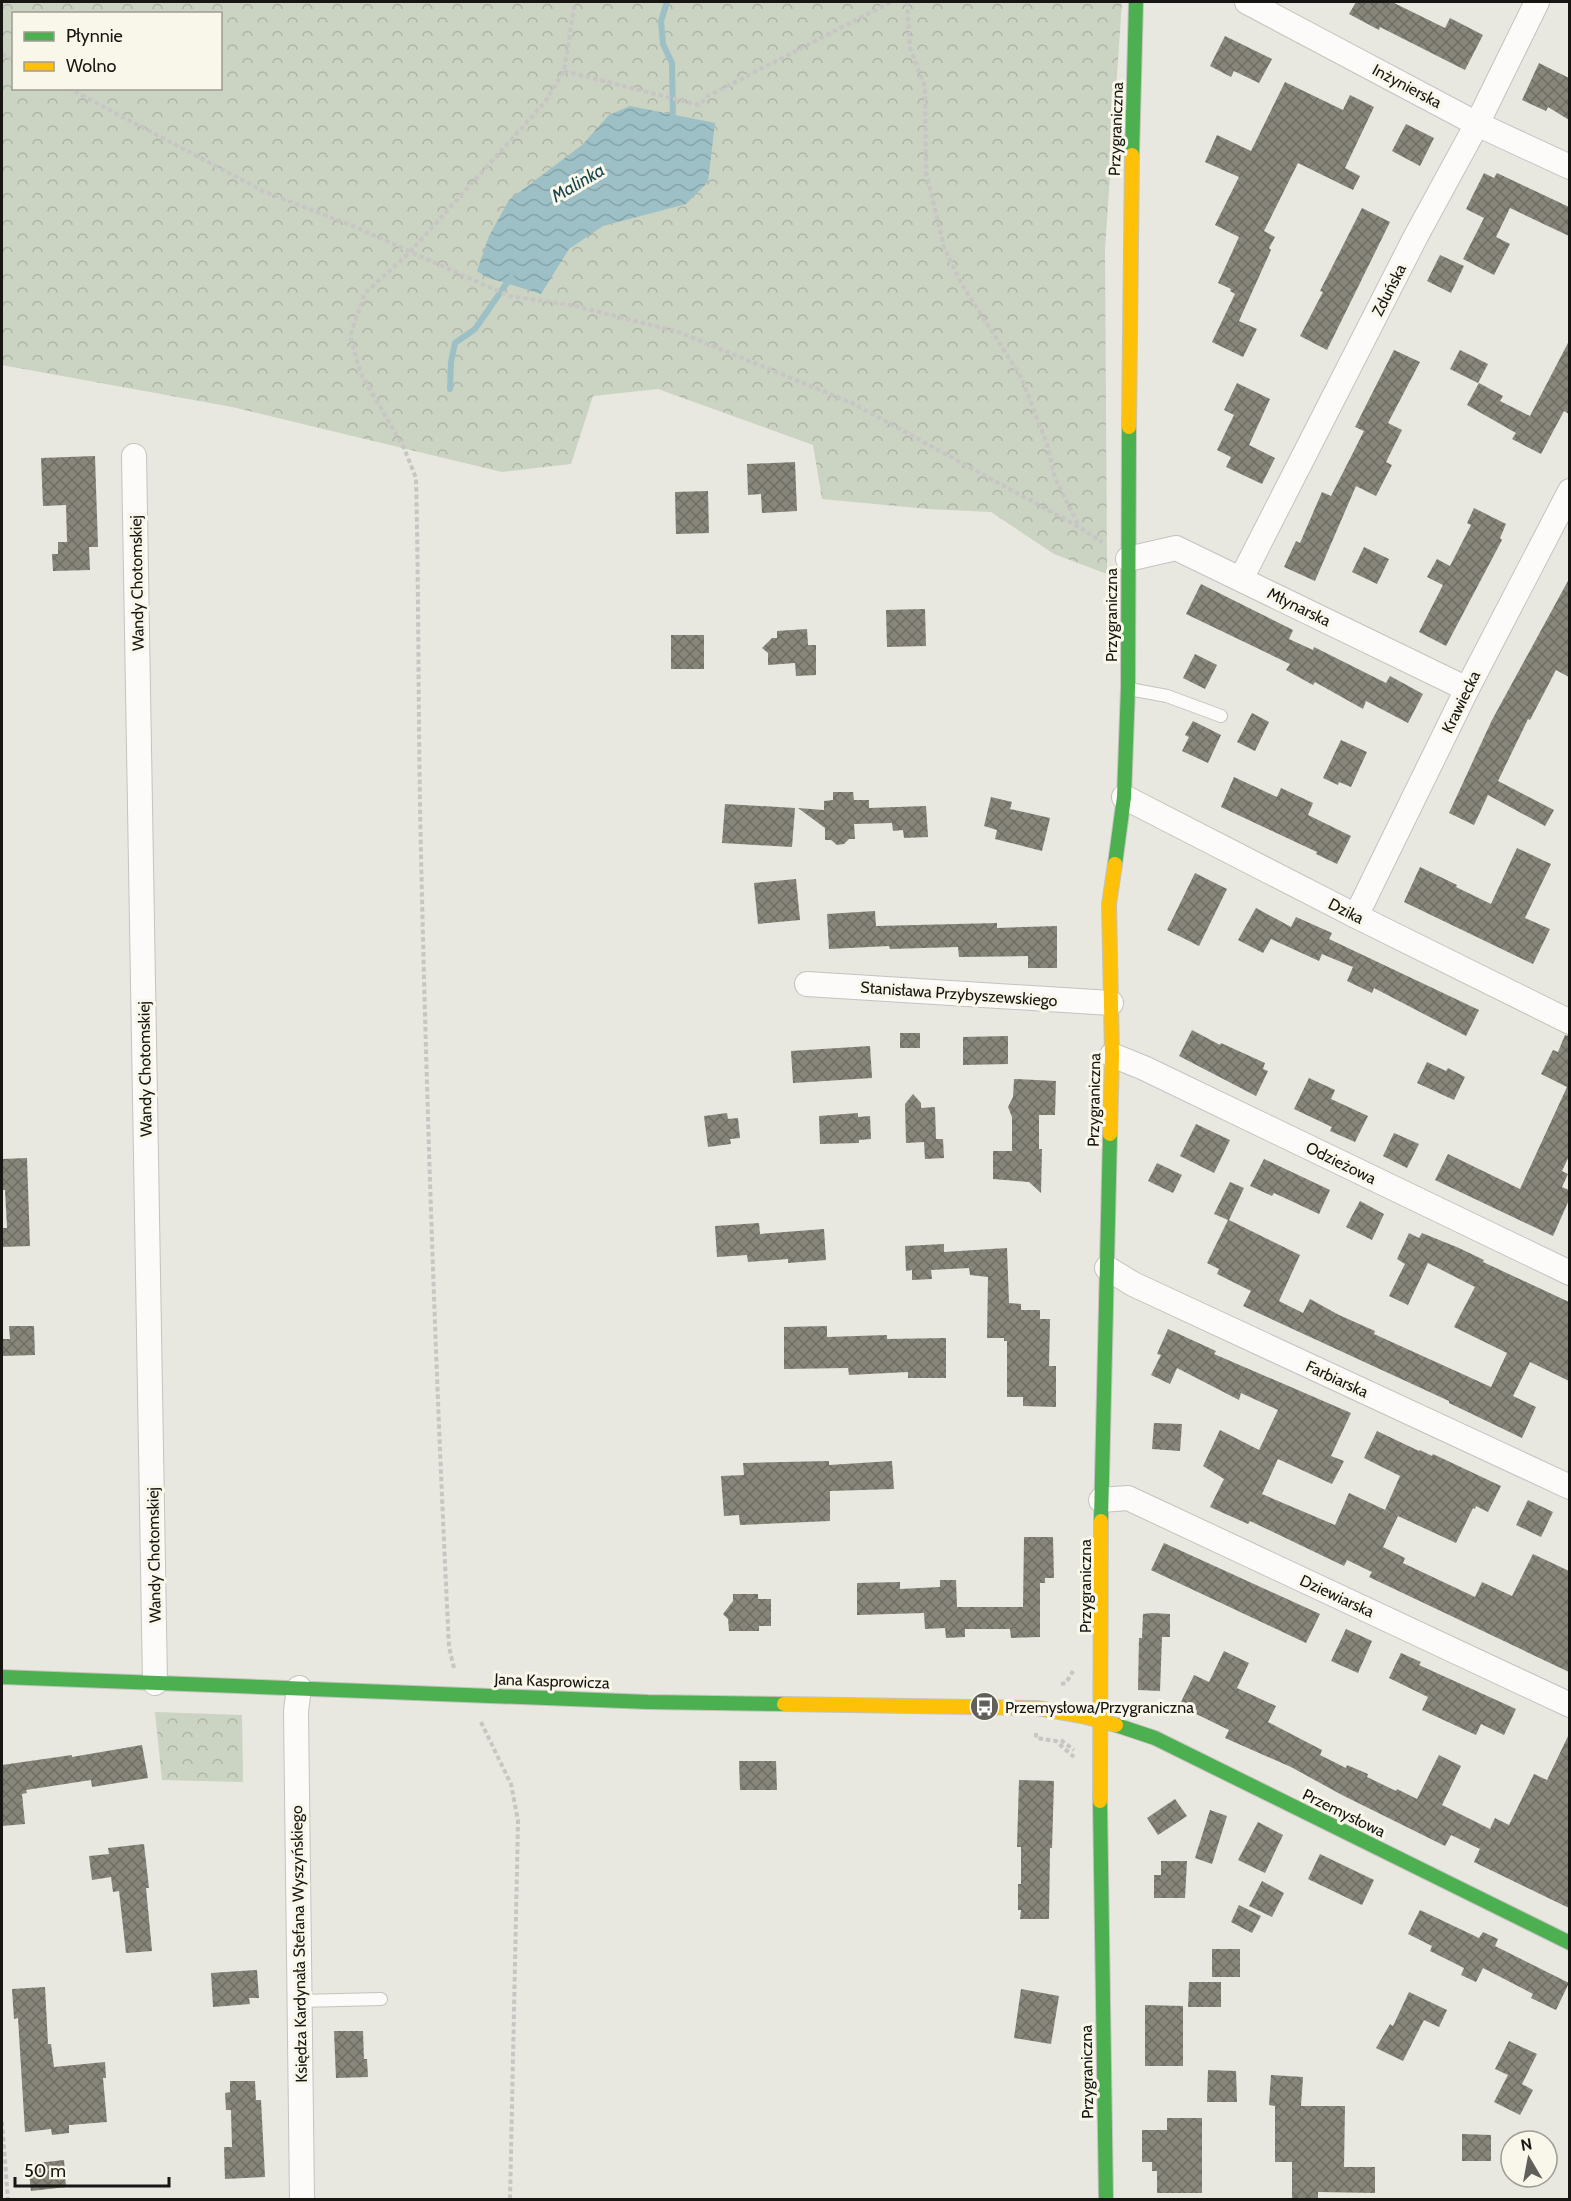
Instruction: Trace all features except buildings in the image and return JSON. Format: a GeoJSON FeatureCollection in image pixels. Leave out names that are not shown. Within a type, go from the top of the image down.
{"type":"FeatureCollection","features":[{"type":"Feature","properties":{"kind":"street","name":"Przygraniczna"},"geometry":{"type":"LineString","coordinates":[[1106,2199],[1100,1719],[1101,1500],[1112,1055],[1110,904],[1124,797],[1128,688],[1128,280],[1136,2]]}},
{"type":"Feature","properties":{"kind":"street","name":"Inżynierska"},"geometry":{"type":"LineString","coordinates":[[1252,2],[1477,124],[1569,167]]}},
{"type":"Feature","properties":{"kind":"street","name":"Zduńska"},"geometry":{"type":"LineString","coordinates":[[1241,579],[1416,236],[1477,124],[1537,2]]}},
{"type":"Feature","properties":{"kind":"street","name":"Wandy Chotomskiej"},"geometry":{"type":"LineString","coordinates":[[134,456],[155,1683]]}},
{"type":"Feature","properties":{"kind":"street","name":"Krawiecka"},"geometry":{"type":"LineString","coordinates":[[1356,916],[1467,689],[1569,491]]}},
{"type":"Feature","properties":{"kind":"street","name":"Młynarska"},"geometry":{"type":"LineString","coordinates":[[1128,559],[1176,548],[1467,689]]}},
{"type":"Feature","properties":{"kind":"street","name":"Dzika"},"geometry":{"type":"LineString","coordinates":[[1124,797],[1569,1022]]}},
{"type":"Feature","properties":{"kind":"street","name":"Stanisława Przybyszewskiego"},"geometry":{"type":"LineString","coordinates":[[807,984],[1110,1003]]}},
{"type":"Feature","properties":{"kind":"street","name":"Odzieżowa"},"geometry":{"type":"LineString","coordinates":[[1112,1055],[1144,1068],[1569,1273]]}},
{"type":"Feature","properties":{"kind":"street","name":"Farbiarska"},"geometry":{"type":"LineString","coordinates":[[1107,1268],[1133,1284],[1569,1487]]}},
{"type":"Feature","properties":{"kind":"street","name":"Dziewiarska"},"geometry":{"type":"LineString","coordinates":[[1101,1500],[1128,1498],[1569,1706]]}},
{"type":"Feature","properties":{"kind":"street","name":"Jana Kasprowicza"},"geometry":{"type":"LineString","coordinates":[[2,1677],[751,1705],[862,1704],[1037,1708],[1100,1719]]}},
{"type":"Feature","properties":{"kind":"street","name":"Księdza Kardynała Stefana Wyszyńskiego"},"geometry":{"type":"LineString","coordinates":[[299,1688],[296,1711],[302,2199]]}},
{"type":"Feature","properties":{"kind":"street","name":"Przemysłowa"},"geometry":{"type":"LineString","coordinates":[[1100,1719],[1155,1738],[1569,1943]]}},
{"type":"Feature","properties":{"kind":"lane"},"geometry":{"type":"LineString","coordinates":[[1128,688],[1167,696],[1221,716]]}},
{"type":"Feature","properties":{"kind":"lane"},"geometry":{"type":"LineString","coordinates":[[300,2001],[381,2000]]}},
{"type":"Feature","properties":{"kind":"path"},"geometry":{"type":"LineString","coordinates":[[455,1676],[449,1647],[432,1244],[421,853],[416,478],[404,448],[361,374],[350,336],[365,293],[410,252],[545,102],[564,71],[575,2]]}},
{"type":"Feature","properties":{"kind":"path"},"geometry":{"type":"LineString","coordinates":[[564,71],[699,105],[708,96],[891,2]]}},
{"type":"Feature","properties":{"kind":"path"},"geometry":{"type":"LineString","coordinates":[[907,2],[910,48],[925,87],[926,172],[944,247],[962,283],[1021,377],[1047,444],[1055,478],[1079,527]]}},
{"type":"Feature","properties":{"kind":"path"},"geometry":{"type":"LineString","coordinates":[[72,90],[263,191],[353,226],[509,296],[572,305],[676,331],[852,403],[1079,527],[1128,559]]}},
{"type":"Feature","properties":{"kind":"path"},"geometry":{"type":"LineString","coordinates":[[478,1717],[511,1784],[518,1821],[510,2199]]}},
{"type":"Feature","properties":{"kind":"path"},"geometry":{"type":"LineString","coordinates":[[2,2122],[8,2199]]}},
{"type":"Feature","properties":{"kind":"green space"},"geometry":{"type":"Polygon","coordinates":[[[2,2],[1122,2],[1105,249],[1107,574],[1054,554],[991,512],[928,509],[822,499],[813,445],[658,389],[593,396],[571,464],[502,472],[232,407],[2,365],[2,2]]]}},
{"type":"Feature","properties":{"kind":"green space"},"geometry":{"type":"Polygon","coordinates":[[[155,1712],[242,1715],[243,1782],[162,1780],[155,1712]]]}},
{"type":"Feature","properties":{"kind":"water"},"geometry":{"type":"Polygon","coordinates":[[[630,106],[715,123],[708,182],[686,204],[603,226],[569,249],[541,294],[486,277],[477,271],[489,236],[509,200],[582,145],[609,115],[630,106]]]}},
{"type":"Feature","properties":{"kind":"waterway","name":"Malinka"},"geometry":{"type":"LineString","coordinates":[[667,2],[661,21],[663,44],[672,63],[673,121]]}},
{"type":"Feature","properties":{"kind":"waterway","name":"Malinka"},"geometry":{"type":"LineString","coordinates":[[450,389],[451,362],[455,343],[475,329],[511,277]]}},
{"type":"Feature","properties":{"kind":"traffic: fast"},"geometry":{"type":"LineString","coordinates":[[1132,155],[1136,2]]}},
{"type":"Feature","properties":{"kind":"traffic: fast"},"geometry":{"type":"LineString","coordinates":[[1115,864],[1124,797],[1128,688],[1129,427]]}},
{"type":"Feature","properties":{"kind":"traffic: fast"},"geometry":{"type":"LineString","coordinates":[[1101,1521],[1110,1134]]}},
{"type":"Feature","properties":{"kind":"traffic: fast"},"geometry":{"type":"LineString","coordinates":[[2,1677],[648,1702],[784,1704]]}},
{"type":"Feature","properties":{"kind":"traffic: fast"},"geometry":{"type":"LineString","coordinates":[[1116,1725],[1155,1738],[1570,1943]]}},
{"type":"Feature","properties":{"kind":"traffic: fast"},"geometry":{"type":"LineString","coordinates":[[1100,1801],[1106,2200]]}},
{"type":"Feature","properties":{"kind":"traffic: slow"},"geometry":{"type":"LineString","coordinates":[[1129,427],[1132,155]]}},
{"type":"Feature","properties":{"kind":"traffic: slow"},"geometry":{"type":"LineString","coordinates":[[1110,1134],[1112,1055],[1109,904],[1115,864]]}},
{"type":"Feature","properties":{"kind":"traffic: slow"},"geometry":{"type":"LineString","coordinates":[[1100,1801],[1101,1521]]}},
{"type":"Feature","properties":{"kind":"traffic: slow"},"geometry":{"type":"LineString","coordinates":[[784,1704],[1037,1708],[1116,1725]]}},
{"type":"Feature","properties":{"kind":"place","name":"Przemysłowa/Przygraniczna"},"geometry":{"type":"Point","coordinates":[984,1707]}}]}
